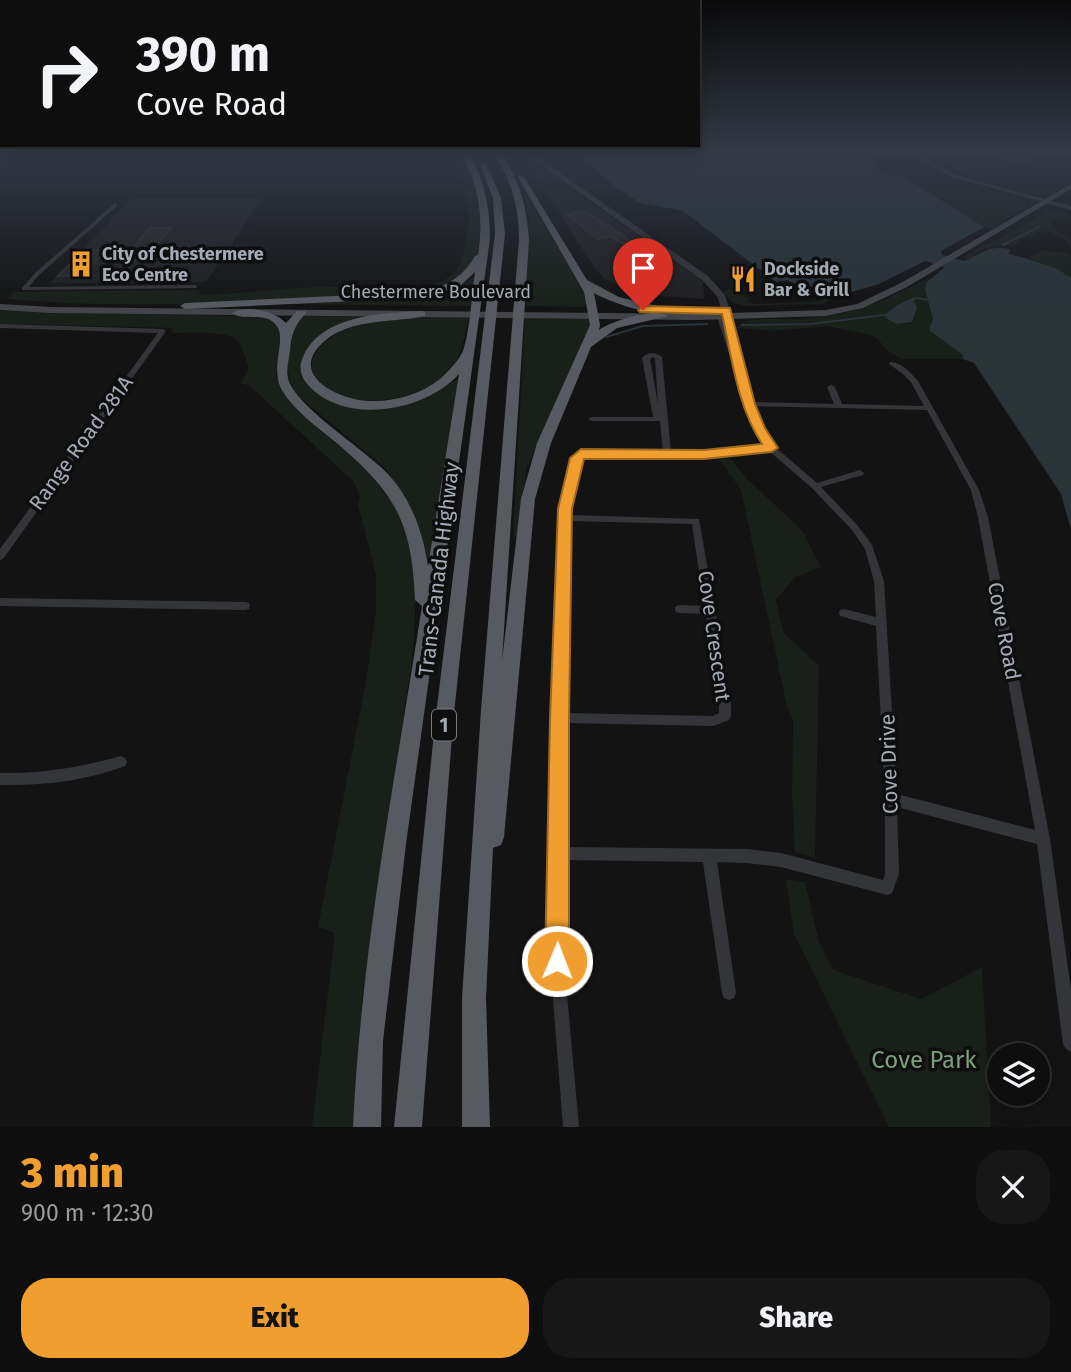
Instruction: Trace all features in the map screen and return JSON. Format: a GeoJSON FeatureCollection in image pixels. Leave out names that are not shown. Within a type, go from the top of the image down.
{"type":"FeatureCollection","features":[{"type":"Feature","properties":{"kind":"highway"},"geometry":{"type":"LineString","coordinates":[[421,314],[369,320],[331,333],[311,351],[306,368],[307,375],[321,391],[338,400],[365,404],[405,401],[426,394],[451,379],[460,367],[481,323],[476,299],[485,239],[486,203]]}},
{"type":"Feature","properties":{"kind":"highway","name":"Trans-Canada Highway"},"geometry":{"type":"LineString","coordinates":[[408,1127],[481,323],[493,299],[500,234],[499,203]]}},
{"type":"Feature","properties":{"kind":"highway"},"geometry":{"type":"LineString","coordinates":[[476,1127],[474,998],[491,696],[520,324],[524,240],[522,203]]}},
{"type":"Feature","properties":{"kind":"highway"},"geometry":{"type":"LineString","coordinates":[[474,998],[528,499],[544,443],[595,324],[591,297],[535,203]]}},
{"type":"Feature","properties":{"kind":"highway"},"geometry":{"type":"LineString","coordinates":[[185,306],[429,293],[460,284],[468,277],[474,269],[485,239]]}},
{"type":"Feature","properties":{"kind":"highway"},"geometry":{"type":"LineString","coordinates":[[579,276],[601,295],[666,313]]}},
{"type":"Feature","properties":{"kind":"highway"},"geometry":{"type":"LineString","coordinates":[[220,312],[274,317],[282,323],[286,335]]}},
{"type":"Feature","properties":{"kind":"highway"},"geometry":{"type":"LineString","coordinates":[[301,313],[289,324],[286,335],[281,370],[288,391],[376,468],[392,487],[410,520],[421,560],[424,641]]}},
{"type":"Feature","properties":{"kind":"highway"},"geometry":{"type":"LineString","coordinates":[[587,345],[601,331],[614,325],[666,313]]}},
{"type":"Feature","properties":{"kind":"highway"},"geometry":{"type":"LineString","coordinates":[[368,1127],[370,1041],[424,641],[469,345]]}},
{"type":"Feature","properties":{"kind":"main road","name":"Chestermere Boulevard"},"geometry":{"type":"LineString","coordinates":[[0,301],[723,314],[826,313],[860,306],[979,246],[1047,203]]}},
{"type":"Feature","properties":{"kind":"main road","name":"Chestermere Boulevard"},"geometry":{"type":"LineString","coordinates":[[0,307],[301,313],[592,312]]}},
{"type":"Feature","properties":{"kind":"main road"},"geometry":{"type":"LineString","coordinates":[[301,313],[319,310],[446,308]]}},
{"type":"Feature","properties":{"kind":"street"},"geometry":{"type":"LineString","coordinates":[[598,203],[705,278],[713,288],[723,314]]}},
{"type":"Feature","properties":{"kind":"street"},"geometry":{"type":"LineString","coordinates":[[1047,203],[1071,210]]}},
{"type":"Feature","properties":{"kind":"street"},"geometry":{"type":"LineString","coordinates":[[115,205],[37,274],[24,289],[195,288]]}},
{"type":"Feature","properties":{"kind":"street","name":"Cove Drive"},"geometry":{"type":"LineString","coordinates":[[559,853],[746,856],[781,860],[887,888],[892,874],[891,799],[879,580],[869,548],[855,528],[815,486],[771,448],[758,428],[748,404],[736,358],[736,344],[723,314]]}},
{"type":"Feature","properties":{"kind":"street","name":"Range Road 281A"},"geometry":{"type":"LineString","coordinates":[[0,326],[163,331],[0,556]]}},
{"type":"Feature","properties":{"kind":"street"},"geometry":{"type":"LineString","coordinates":[[592,419],[662,419],[666,415],[658,357],[651,355],[646,358],[657,416],[662,419],[667,454]]}},
{"type":"Feature","properties":{"kind":"street","name":"Cove Road"},"geometry":{"type":"LineString","coordinates":[[893,364],[906,372],[929,408],[975,490],[983,517],[1042,838],[1071,1044]]}},
{"type":"Feature","properties":{"kind":"street"},"geometry":{"type":"LineString","coordinates":[[831,387],[839,406]]}},
{"type":"Feature","properties":{"kind":"street"},"geometry":{"type":"LineString","coordinates":[[748,404],[929,408]]}},
{"type":"Feature","properties":{"kind":"street"},"geometry":{"type":"LineString","coordinates":[[570,1127],[557,961],[559,719],[565,518],[574,466],[581,454],[733,454],[771,448]]}},
{"type":"Feature","properties":{"kind":"street"},"geometry":{"type":"LineString","coordinates":[[815,486],[860,473]]}},
{"type":"Feature","properties":{"kind":"street","name":"Cove Crescent"},"geometry":{"type":"LineString","coordinates":[[559,719],[713,721],[725,716],[696,521],[565,518]]}},
{"type":"Feature","properties":{"kind":"street"},"geometry":{"type":"LineString","coordinates":[[0,602],[245,606]]}},
{"type":"Feature","properties":{"kind":"street"},"geometry":{"type":"LineString","coordinates":[[680,609],[709,610]]}},
{"type":"Feature","properties":{"kind":"street"},"geometry":{"type":"LineString","coordinates":[[844,613],[882,623]]}},
{"type":"Feature","properties":{"kind":"street"},"geometry":{"type":"LineString","coordinates":[[0,779],[27,781],[77,775],[121,762]]}},
{"type":"Feature","properties":{"kind":"street"},"geometry":{"type":"LineString","coordinates":[[891,799],[1042,838]]}},
{"type":"Feature","properties":{"kind":"street"},"geometry":{"type":"LineString","coordinates":[[709,856],[729,993]]}},
{"type":"Feature","properties":{"kind":"shaded area"},"geometry":{"type":"Polygon","coordinates":[[[128,203],[260,203],[206,282],[50,283],[128,203]]]}},
{"type":"Feature","properties":{"kind":"shaded area"},"geometry":{"type":"Polygon","coordinates":[[[640,203],[945,203],[984,227],[941,251],[942,255],[964,261],[990,249],[1010,249],[1009,254],[1055,268],[1071,277],[1071,529],[1061,494],[974,363],[963,359],[963,355],[929,330],[933,319],[925,289],[927,282],[945,267],[925,261],[879,284],[845,294],[821,295],[794,286],[795,284],[787,280],[776,282],[683,211],[640,203]]]}},
{"type":"Feature","properties":{"kind":"shaded area"},"geometry":{"type":"Polygon","coordinates":[[[599,208],[703,282],[704,299],[643,295],[605,279],[560,215],[599,208]]]}},
{"type":"Feature","properties":{"kind":"shaded area"},"geometry":{"type":"Polygon","coordinates":[[[918,298],[914,300],[917,308],[912,322],[896,324],[883,316],[897,305],[918,298]]]}},
{"type":"Feature","properties":{"kind":"green space"},"geometry":{"type":"Polygon","coordinates":[[[467,203],[480,203],[480,237],[475,259],[458,279],[428,291],[412,294],[159,304],[57,303],[7,299],[14,292],[202,290],[198,295],[315,287],[419,288],[448,278],[459,266],[467,236],[467,203]]]}},
{"type":"Feature","properties":{"kind":"green space"},"geometry":{"type":"Polygon","coordinates":[[[526,203],[531,203],[588,299],[585,307],[526,306],[529,218],[526,203]]]}},
{"type":"Feature","properties":{"kind":"green space"},"geometry":{"type":"Polygon","coordinates":[[[552,203],[591,203],[599,208],[560,215],[552,203]]]}},
{"type":"Feature","properties":{"kind":"green space"},"geometry":{"type":"Polygon","coordinates":[[[942,203],[1024,203],[1029,206],[989,230],[942,203]]]}},
{"type":"Feature","properties":{"kind":"green space"},"geometry":{"type":"Polygon","coordinates":[[[1047,212],[1071,214],[1052,220],[1051,228],[1071,239],[1071,248],[1066,240],[1045,230],[1044,234],[1038,232],[1032,235],[1036,237],[1029,236],[1017,242],[1021,244],[985,248],[968,260],[963,257],[1047,212]]]}},
{"type":"Feature","properties":{"kind":"green space"},"geometry":{"type":"Polygon","coordinates":[[[1041,251],[1062,252],[1071,256],[1071,277],[1028,258],[1041,251]]]}},
{"type":"Feature","properties":{"kind":"green space"},"geometry":{"type":"Polygon","coordinates":[[[475,276],[471,306],[288,304],[417,298],[450,291],[475,276]]]}},
{"type":"Feature","properties":{"kind":"green space"},"geometry":{"type":"Polygon","coordinates":[[[930,277],[926,289],[933,319],[964,355],[964,359],[902,359],[886,350],[878,339],[870,335],[827,326],[773,331],[736,328],[753,320],[812,318],[848,312],[880,301],[930,277]]]}},
{"type":"Feature","properties":{"kind":"green space"},"geometry":{"type":"Polygon","coordinates":[[[731,289],[749,299],[749,303],[757,304],[820,301],[818,294],[843,295],[833,297],[824,304],[747,306],[736,303],[723,291],[731,289]]]}},
{"type":"Feature","properties":{"kind":"green space"},"geometry":{"type":"Polygon","coordinates":[[[0,311],[246,316],[271,319],[281,330],[276,376],[285,396],[359,459],[395,504],[411,538],[416,580],[414,644],[362,1001],[358,1127],[312,1127],[335,933],[318,927],[365,687],[376,612],[376,575],[358,505],[360,496],[354,482],[250,386],[241,383],[249,368],[240,344],[233,337],[207,333],[171,333],[173,328],[0,324],[0,311]]]}},
{"type":"Feature","properties":{"kind":"green space"},"geometry":{"type":"Polygon","coordinates":[[[301,316],[369,317],[327,333],[302,371],[307,384],[325,398],[392,406],[423,399],[461,377],[430,563],[426,559],[420,530],[401,491],[385,468],[297,395],[292,386],[287,355],[292,334],[301,316]]]}},
{"type":"Feature","properties":{"kind":"green space"},"geometry":{"type":"Polygon","coordinates":[[[469,317],[462,346],[453,366],[438,382],[423,390],[386,400],[348,398],[332,393],[320,385],[314,375],[314,356],[326,341],[343,331],[384,320],[469,317]]]}},
{"type":"Feature","properties":{"kind":"green space"},"geometry":{"type":"Polygon","coordinates":[[[525,318],[588,318],[591,322],[527,467],[518,536],[515,538],[513,536],[525,318]]]}},
{"type":"Feature","properties":{"kind":"green space"},"geometry":{"type":"Polygon","coordinates":[[[719,459],[731,459],[747,479],[802,530],[821,567],[795,577],[776,600],[783,632],[819,666],[815,858],[795,852],[792,797],[793,721],[787,707],[741,490],[719,459]]]}},
{"type":"Feature","properties":{"kind":"green space","name":"Cove Park"},"geometry":{"type":"Polygon","coordinates":[[[786,879],[805,882],[819,942],[833,970],[921,999],[982,967],[987,1106],[990,1106],[991,1127],[889,1127],[794,934],[786,879]]]}},
{"type":"Feature","properties":{"kind":"building"},"geometry":{"type":"Polygon","coordinates":[[[584,211],[632,242],[623,244],[611,236],[598,239],[567,215],[584,211]]]}},
{"type":"Feature","properties":{"kind":"building"},"geometry":{"type":"Polygon","coordinates":[[[150,228],[171,228],[145,258],[141,261],[130,261],[137,251],[130,251],[150,228]]]}},
{"type":"Feature","properties":{"kind":"building","name":"City of Chestermere Eco Centre"},"geometry":{"type":"Polygon","coordinates":[[[84,250],[107,250],[81,276],[58,276],[84,250]]]}},
{"type":"Feature","properties":{"kind":"waterway"},"geometry":{"type":"LineString","coordinates":[[1003,245],[1039,227]]}},
{"type":"Feature","properties":{"kind":"waterway"},"geometry":{"type":"LineString","coordinates":[[917,298],[930,300]]}},
{"type":"Feature","properties":{"kind":"waterway"},"geometry":{"type":"LineString","coordinates":[[742,325],[811,324],[884,315]]}},
{"type":"Feature","properties":{"kind":"waterway"},"geometry":{"type":"LineString","coordinates":[[606,337],[643,326],[707,324]]}},
{"type":"Feature","properties":{"kind":"place","name":"City of Chestermere Eco Centre"},"geometry":{"type":"Point","coordinates":[81,264]}},
{"type":"Feature","properties":{"kind":"place","name":"Dockside Bar & Grill"},"geometry":{"type":"Point","coordinates":[743,279]}},
{"type":"Feature","properties":{"kind":"route"},"geometry":{"type":"LineString","coordinates":[[557,961],[559,719],[565,509],[577,458],[581,454],[591,453],[704,455],[771,448],[758,428],[748,404],[736,358],[736,344],[726,311],[643,310]]}}]}
